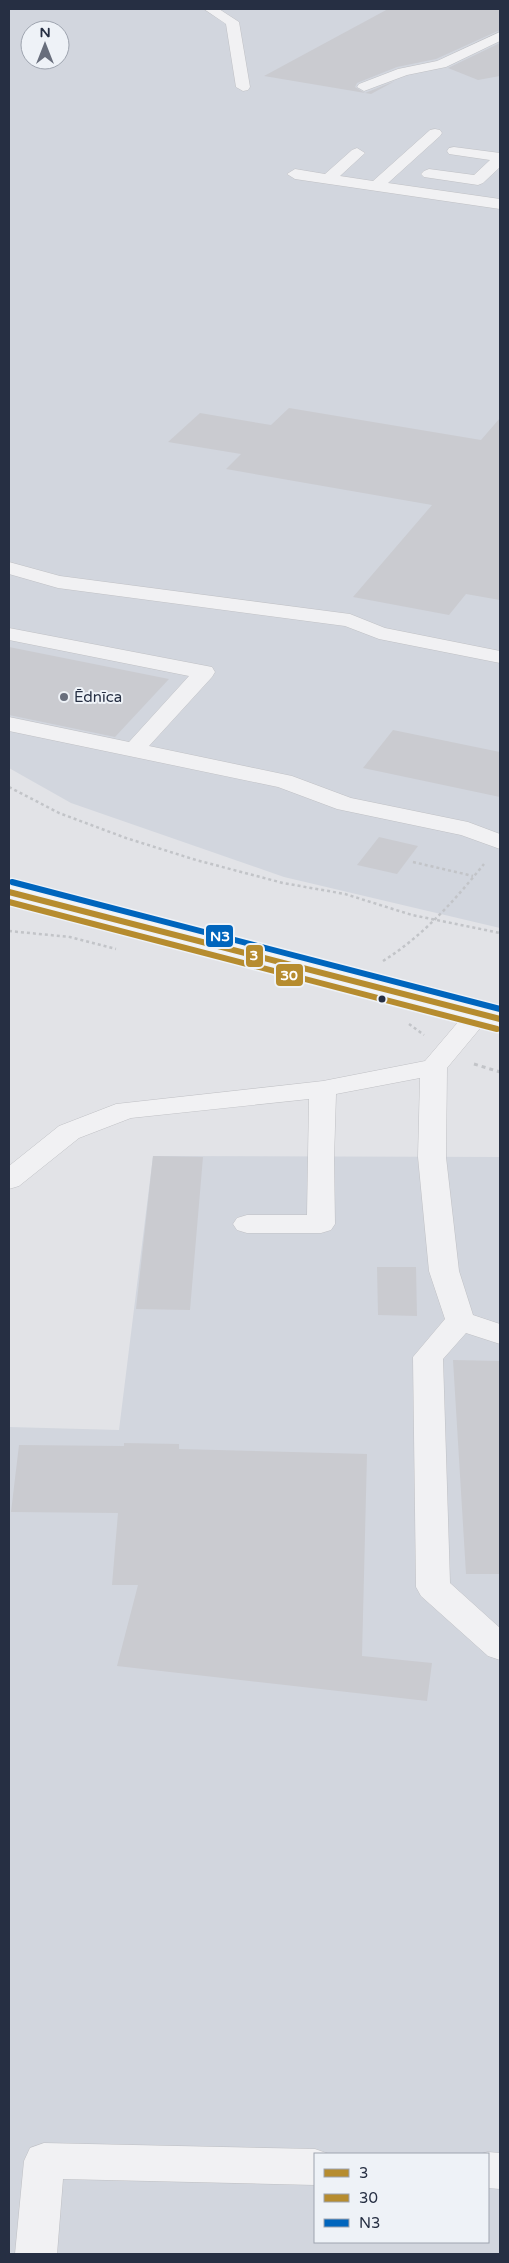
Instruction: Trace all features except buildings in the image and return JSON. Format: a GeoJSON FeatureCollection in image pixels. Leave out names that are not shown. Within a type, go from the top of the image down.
{"type":"FeatureCollection","features":[{"type":"Feature","properties":{"kind":"main road"},"geometry":{"type":"LineString","coordinates":[[9,892],[490,1016]]}},
{"type":"Feature","properties":{"kind":"lane"},"geometry":{"type":"LineString","coordinates":[[210,9],[232,22],[243,88]]}},
{"type":"Feature","properties":{"kind":"lane"},"geometry":{"type":"LineString","coordinates":[[364,87],[403,72],[441,64],[500,36]]}},
{"type":"Feature","properties":{"kind":"lane"},"geometry":{"type":"LineString","coordinates":[[376,186],[435,133]]}},
{"type":"Feature","properties":{"kind":"lane"},"geometry":{"type":"LineString","coordinates":[[454,151],[500,158]]}},
{"type":"Feature","properties":{"kind":"lane"},"geometry":{"type":"LineString","coordinates":[[328,179],[357,153]]}},
{"type":"Feature","properties":{"kind":"lane"},"geometry":{"type":"LineString","coordinates":[[429,174],[478,180],[500,158]]}},
{"type":"Feature","properties":{"kind":"lane"},"geometry":{"type":"LineString","coordinates":[[295,174],[500,204]]}},
{"type":"Feature","properties":{"kind":"lane"},"geometry":{"type":"LineString","coordinates":[[9,568],[58,582],[350,620],[378,633],[500,657]]}},
{"type":"Feature","properties":{"kind":"lane"},"geometry":{"type":"LineString","coordinates":[[9,634],[204,672],[133,751]]}},
{"type":"Feature","properties":{"kind":"lane"},"geometry":{"type":"LineString","coordinates":[[9,724],[284,782],[345,804],[468,829],[500,842]]}},
{"type":"Feature","properties":{"kind":"lane"},"geometry":{"type":"LineString","coordinates":[[9,1180],[69,1132],[126,1110],[323,1089],[434,1067],[490,1016]]}},
{"type":"Feature","properties":{"kind":"lane"},"geometry":{"type":"LineString","coordinates":[[434,1067],[432,1157],[444,1271],[460,1321]]}},
{"type":"Feature","properties":{"kind":"lane"},"geometry":{"type":"LineString","coordinates":[[247,1224],[321,1224],[320,1159],[323,1089]]}},
{"type":"Feature","properties":{"kind":"lane"},"geometry":{"type":"LineString","coordinates":[[460,1321],[500,1334]]}},
{"type":"Feature","properties":{"kind":"lane"},"geometry":{"type":"LineString","coordinates":[[460,1321],[428,1357],[433,1587],[500,1647]]}},
{"type":"Feature","properties":{"kind":"lane"},"geometry":{"type":"LineString","coordinates":[[36,2254],[44,2161],[314,2167]]}},
{"type":"Feature","properties":{"kind":"path"},"geometry":{"type":"LineString","coordinates":[[9,787],[60,813],[159,850],[284,883],[345,894],[412,915],[500,933]]}},
{"type":"Feature","properties":{"kind":"path"},"geometry":{"type":"LineString","coordinates":[[413,862],[474,876]]}},
{"type":"Feature","properties":{"kind":"path"},"geometry":{"type":"LineString","coordinates":[[412,940],[483,866]]}},
{"type":"Feature","properties":{"kind":"shaded area"},"geometry":{"type":"Polygon","coordinates":[[[9,9],[500,9],[500,928],[284,877],[71,803],[9,768],[9,9]]]}},
{"type":"Feature","properties":{"kind":"shaded area"},"geometry":{"type":"Polygon","coordinates":[[[153,1156],[500,1157],[500,2254],[9,2254],[9,1427],[119,1430],[153,1156]]]}},
{"type":"Feature","properties":{"kind":"transit line","name":"N3"},"geometry":{"type":"LineString","coordinates":[[12,882],[500,1009]]}},
{"type":"Feature","properties":{"kind":"transit line","name":"3"},"geometry":{"type":"LineString","coordinates":[[9,892],[500,1019]]}},
{"type":"Feature","properties":{"kind":"transit line","name":"30"},"geometry":{"type":"LineString","coordinates":[[9,902],[497,1029]]}},
{"type":"Feature","properties":{"kind":"place","name":"Ēdnīca"},"geometry":{"type":"Point","coordinates":[64,697]}}]}
